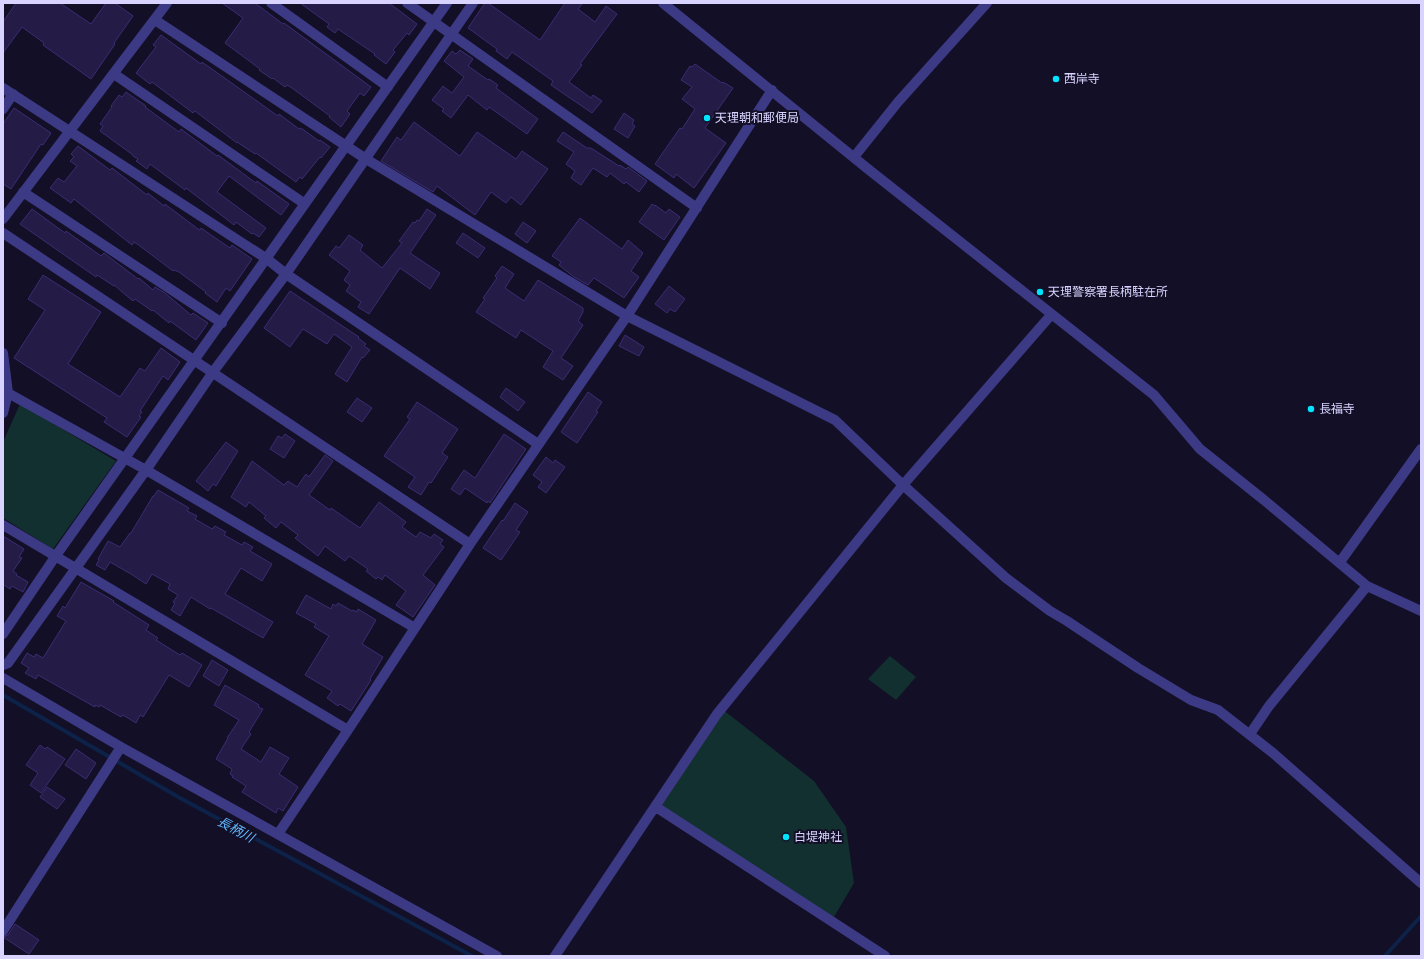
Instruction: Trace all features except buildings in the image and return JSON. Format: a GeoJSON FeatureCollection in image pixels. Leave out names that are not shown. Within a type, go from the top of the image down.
{"type":"FeatureCollection","features":[{"type":"Feature","properties":{"kind":"street"},"geometry":{"type":"LineString","coordinates":[[3,219],[69,130],[114,74],[167,3]]}},
{"type":"Feature","properties":{"kind":"street"},"geometry":{"type":"LineString","coordinates":[[271,3],[388,87]]}},
{"type":"Feature","properties":{"kind":"street"},"geometry":{"type":"LineString","coordinates":[[407,3],[697,208]]}},
{"type":"Feature","properties":{"kind":"street"},"geometry":{"type":"LineString","coordinates":[[3,634],[55,557],[447,3]]}},
{"type":"Feature","properties":{"kind":"street"},"geometry":{"type":"LineString","coordinates":[[3,665],[8,663],[214,372],[286,274],[473,3]]}},
{"type":"Feature","properties":{"kind":"street"},"geometry":{"type":"LineString","coordinates":[[663,3],[868,169],[1154,395],[1200,449],[1340,562],[1367,586],[1421,611]]}},
{"type":"Feature","properties":{"kind":"street"},"geometry":{"type":"LineString","coordinates":[[854,157],[898,102],[987,3]]}},
{"type":"Feature","properties":{"kind":"street"},"geometry":{"type":"LineString","coordinates":[[155,20],[366,160],[627,316],[835,420],[1006,578],[1050,611],[1138,668],[1191,700],[1218,710],[1273,752],[1421,883]]}},
{"type":"Feature","properties":{"kind":"street"},"geometry":{"type":"LineString","coordinates":[[114,74],[305,204]]}},
{"type":"Feature","properties":{"kind":"street"},"geometry":{"type":"LineString","coordinates":[[3,88],[267,259],[286,274],[538,444]]}},
{"type":"Feature","properties":{"kind":"street"},"geometry":{"type":"LineString","coordinates":[[278,834],[470,544],[627,316],[772,90]]}},
{"type":"Feature","properties":{"kind":"street"},"geometry":{"type":"LineString","coordinates":[[3,109],[13,94]]}},
{"type":"Feature","properties":{"kind":"street"},"geometry":{"type":"LineString","coordinates":[[23,192],[222,323]]}},
{"type":"Feature","properties":{"kind":"street"},"geometry":{"type":"LineString","coordinates":[[3,233],[214,372],[470,544]]}},
{"type":"Feature","properties":{"kind":"street"},"geometry":{"type":"LineString","coordinates":[[555,956],[717,714],[904,485],[1051,314]]}},
{"type":"Feature","properties":{"kind":"street"},"geometry":{"type":"LineString","coordinates":[[3,353],[8,393],[3,413]]}},
{"type":"Feature","properties":{"kind":"street"},"geometry":{"type":"LineString","coordinates":[[8,393],[146,470],[415,628]]}},
{"type":"Feature","properties":{"kind":"street"},"geometry":{"type":"LineString","coordinates":[[1340,562],[1421,449]]}},
{"type":"Feature","properties":{"kind":"street"},"geometry":{"type":"LineString","coordinates":[[3,525],[348,730]]}},
{"type":"Feature","properties":{"kind":"street"},"geometry":{"type":"LineString","coordinates":[[1250,734],[1268,706],[1367,586]]}},
{"type":"Feature","properties":{"kind":"street"},"geometry":{"type":"LineString","coordinates":[[3,678],[120,746],[497,956]]}},
{"type":"Feature","properties":{"kind":"street"},"geometry":{"type":"LineString","coordinates":[[3,931],[120,746]]}},
{"type":"Feature","properties":{"kind":"street"},"geometry":{"type":"LineString","coordinates":[[656,807],[885,956]]}},
{"type":"Feature","properties":{"kind":"green space"},"geometry":{"type":"Polygon","coordinates":[[[20,404],[116,461],[53,549],[3,518],[3,442],[20,404]]]}},
{"type":"Feature","properties":{"kind":"green space"},"geometry":{"type":"Polygon","coordinates":[[[890,656],[916,677],[896,700],[868,679],[890,656]]]}},
{"type":"Feature","properties":{"kind":"green space"},"geometry":{"type":"Polygon","coordinates":[[[722,709],[814,781],[846,827],[854,883],[831,922],[656,807],[722,709]]]}},
{"type":"Feature","properties":{"kind":"waterway","name":"長柄川"},"geometry":{"type":"LineString","coordinates":[[3,695],[180,798],[472,956]]}},
{"type":"Feature","properties":{"kind":"waterway","name":"長柄川"},"geometry":{"type":"LineString","coordinates":[[1385,956],[1421,916]]}},
{"type":"Feature","properties":{"kind":"place","name":"西岸寺"},"geometry":{"type":"Point","coordinates":[1056,79]}},
{"type":"Feature","properties":{"kind":"place","name":"天理朝和郵便局"},"geometry":{"type":"Point","coordinates":[707,118]}},
{"type":"Feature","properties":{"kind":"place","name":"天理警察署長柄駐在所"},"geometry":{"type":"Point","coordinates":[1040,292]}},
{"type":"Feature","properties":{"kind":"place","name":"長福寺"},"geometry":{"type":"Point","coordinates":[1311,409]}},
{"type":"Feature","properties":{"kind":"place","name":"白堤神社"},"geometry":{"type":"Point","coordinates":[786,837]}}]}
